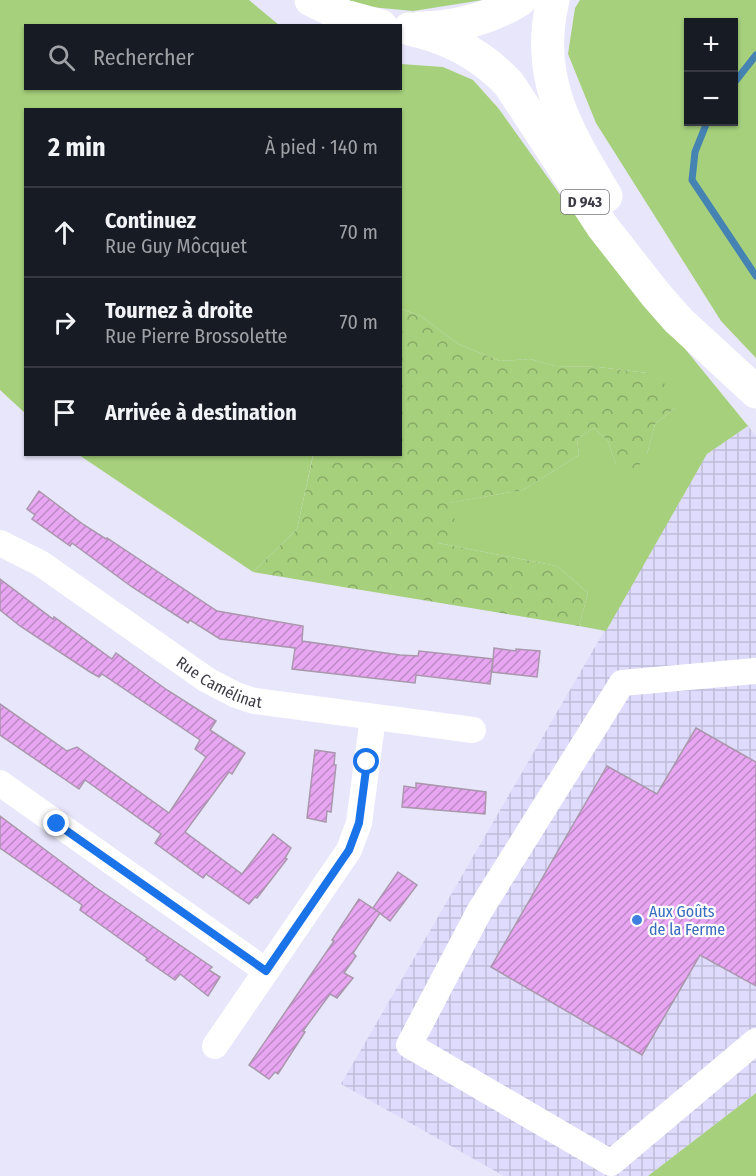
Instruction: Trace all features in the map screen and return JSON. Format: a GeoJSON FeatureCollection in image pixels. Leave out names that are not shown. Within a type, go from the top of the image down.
{"type":"FeatureCollection","features":[{"type":"Feature","properties":{"kind":"main road"},"geometry":{"type":"LineString","coordinates":[[311,0],[344,16],[383,24]]}},
{"type":"Feature","properties":{"kind":"main road"},"geometry":{"type":"LineString","coordinates":[[402,27],[440,27],[470,21],[499,11],[520,0]]}},
{"type":"Feature","properties":{"kind":"main road","name":"D 943"},"geometry":{"type":"LineString","coordinates":[[553,0],[546,39],[548,67],[557,103],[578,147],[609,201],[666,281],[756,391]]}},
{"type":"Feature","properties":{"kind":"main road","name":"D 943"},"geometry":{"type":"LineString","coordinates":[[402,28],[426,32],[453,42],[479,57],[500,75],[518,96],[602,226],[648,286],[678,320],[756,391]]}},
{"type":"Feature","properties":{"kind":"street","name":"Rue Camélinat"},"geometry":{"type":"LineString","coordinates":[[0,543],[40,563],[220,688],[254,701],[473,730]]}},
{"type":"Feature","properties":{"kind":"street"},"geometry":{"type":"LineString","coordinates":[[756,671],[622,683],[479,912],[409,1045],[611,1163],[756,1041]]}},
{"type":"Feature","properties":{"kind":"street"},"geometry":{"type":"LineString","coordinates":[[215,1046],[338,867],[356,835],[362,808],[373,717]]}},
{"type":"Feature","properties":{"kind":"street"},"geometry":{"type":"LineString","coordinates":[[0,783],[266,971]]}},
{"type":"Feature","properties":{"kind":"shaded area"},"geometry":{"type":"Polygon","coordinates":[[[748,426],[756,436],[756,1093],[648,1176],[504,1176],[341,1084],[707,454],[748,426]]]}},
{"type":"Feature","properties":{"kind":"green space"},"geometry":{"type":"Polygon","coordinates":[[[0,0],[249,0],[278,24],[24,24],[24,90],[402,90],[402,64],[443,67],[473,80],[499,109],[566,203],[748,426],[707,454],[606,631],[579,626],[588,593],[557,566],[438,543],[448,503],[523,490],[579,455],[577,439],[594,428],[608,441],[616,465],[647,454],[655,424],[675,408],[648,373],[598,367],[555,366],[530,359],[500,361],[458,344],[421,316],[402,309],[402,108],[24,108],[24,412],[0,390],[0,0]]]}},
{"type":"Feature","properties":{"kind":"green space"},"geometry":{"type":"Polygon","coordinates":[[[348,0],[483,0],[413,11],[371,7],[348,0]]]}},
{"type":"Feature","properties":{"kind":"green space"},"geometry":{"type":"Polygon","coordinates":[[[580,0],[756,0],[756,358],[721,321],[596,123],[568,54],[575,8],[580,0]]]}},
{"type":"Feature","properties":{"kind":"green space"},"geometry":{"type":"Polygon","coordinates":[[[402,309],[421,316],[458,344],[500,361],[530,359],[555,366],[598,367],[648,373],[676,391],[675,408],[655,424],[647,454],[633,474],[616,465],[608,441],[594,428],[577,439],[579,455],[523,490],[449,503],[458,528],[438,543],[557,566],[588,593],[579,626],[253,572],[297,529],[313,456],[402,456],[402,309]]]}},
{"type":"Feature","properties":{"kind":"green space"},"geometry":{"type":"Polygon","coordinates":[[[80,456],[313,456],[297,529],[253,572],[80,456]]]}},
{"type":"Feature","properties":{"kind":"green space"},"geometry":{"type":"Polygon","coordinates":[[[756,1093],[756,1176],[648,1176],[756,1093]]]}},
{"type":"Feature","properties":{"kind":"building"},"geometry":{"type":"Polygon","coordinates":[[[39,491],[84,525],[217,611],[303,626],[302,641],[400,655],[418,656],[419,651],[493,659],[490,684],[416,675],[415,683],[292,669],[295,648],[220,639],[190,620],[188,623],[132,587],[72,543],[70,546],[32,519],[35,515],[27,509],[39,491]]]}},
{"type":"Feature","properties":{"kind":"building"},"geometry":{"type":"Polygon","coordinates":[[[0,579],[112,659],[116,653],[167,690],[216,721],[210,730],[245,753],[232,774],[229,772],[185,832],[242,874],[273,834],[291,848],[285,858],[287,859],[257,898],[255,897],[249,904],[206,874],[203,878],[155,843],[161,834],[85,780],[79,789],[0,735],[0,704],[67,751],[77,747],[169,813],[206,757],[195,749],[200,740],[102,674],[99,677],[90,672],[20,626],[0,610],[0,579]]]}},
{"type":"Feature","properties":{"kind":"building"},"geometry":{"type":"Polygon","coordinates":[[[494,648],[540,651],[537,677],[492,672],[494,648]]]}},
{"type":"Feature","properties":{"kind":"building","name":"Aux Goûts de la Ferme"},"geometry":{"type":"Polygon","coordinates":[[[696,728],[756,762],[756,986],[700,955],[642,1055],[491,967],[607,766],[657,794],[696,728]]]}},
{"type":"Feature","properties":{"kind":"building"},"geometry":{"type":"Polygon","coordinates":[[[315,750],[335,753],[334,765],[336,765],[331,812],[327,811],[326,822],[307,818],[315,750]]]}},
{"type":"Feature","properties":{"kind":"building"},"geometry":{"type":"Polygon","coordinates":[[[416,783],[486,792],[485,814],[402,807],[404,786],[416,788],[416,783]]]}},
{"type":"Feature","properties":{"kind":"building"},"geometry":{"type":"Polygon","coordinates":[[[0,816],[95,887],[212,967],[209,970],[220,977],[208,996],[180,974],[175,980],[146,960],[147,958],[80,910],[82,905],[0,848],[0,816]]]}},
{"type":"Feature","properties":{"kind":"building"},"geometry":{"type":"Polygon","coordinates":[[[398,872],[417,885],[390,921],[373,908],[398,872]]]}},
{"type":"Feature","properties":{"kind":"building"},"geometry":{"type":"Polygon","coordinates":[[[359,899],[380,913],[353,953],[356,956],[344,973],[353,978],[337,998],[330,994],[303,1031],[305,1032],[278,1074],[275,1072],[269,1079],[249,1065],[334,941],[332,940],[359,899]]]}},
{"type":"Feature","properties":{"kind":"waterway"},"geometry":{"type":"LineString","coordinates":[[738,78],[756,55]]}},
{"type":"Feature","properties":{"kind":"waterway"},"geometry":{"type":"LineString","coordinates":[[705,126],[695,152],[692,180],[756,276]]}},
{"type":"Feature","properties":{"kind":"place","name":"Aux Goûts de la Ferme"},"geometry":{"type":"Point","coordinates":[637,920]}},
{"type":"Feature","properties":{"kind":"route"},"geometry":{"type":"LineString","coordinates":[[57,824],[266,971],[349,850],[359,823],[367,762]]}}]}
